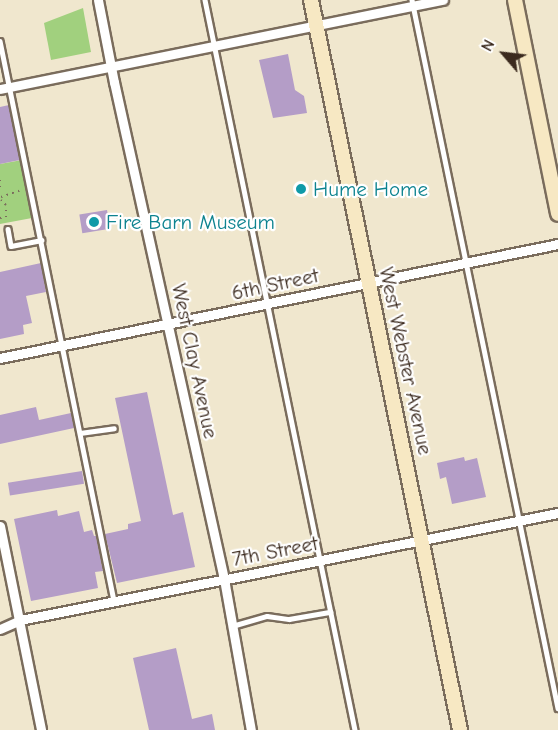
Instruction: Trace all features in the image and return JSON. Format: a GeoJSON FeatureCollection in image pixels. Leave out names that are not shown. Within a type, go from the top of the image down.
{"type":"FeatureCollection","features":[{"type":"Feature","properties":{"kind":"main road","name":"West Webster Avenue"},"geometry":{"type":"LineString","coordinates":[[311,0],[460,730]]}},
{"type":"Feature","properties":{"kind":"main road"},"geometry":{"type":"LineString","coordinates":[[515,0],[558,214]]}},
{"type":"Feature","properties":{"kind":"street","name":"West Clay Avenue"},"geometry":{"type":"LineString","coordinates":[[98,0],[224,579],[251,730]]}},
{"type":"Feature","properties":{"kind":"street"},"geometry":{"type":"LineString","coordinates":[[5,88],[413,3],[443,0]]}},
{"type":"Feature","properties":{"kind":"street","name":"6th Street"},"geometry":{"type":"LineString","coordinates":[[0,358],[558,244]]}},
{"type":"Feature","properties":{"kind":"street","name":"7th Street"},"geometry":{"type":"LineString","coordinates":[[0,629],[20,620],[558,513]]}},
{"type":"Feature","properties":{"kind":"street"},"geometry":{"type":"LineString","coordinates":[[0,526],[41,730]]}},
{"type":"Feature","properties":{"kind":"lane"},"geometry":{"type":"LineString","coordinates":[[204,0],[355,730]]}},
{"type":"Feature","properties":{"kind":"lane"},"geometry":{"type":"LineString","coordinates":[[413,3],[558,708]]}},
{"type":"Feature","properties":{"kind":"lane"},"geometry":{"type":"LineString","coordinates":[[0,41],[5,88],[30,188],[114,601]]}},
{"type":"Feature","properties":{"kind":"lane"},"geometry":{"type":"LineString","coordinates":[[8,229],[11,246],[41,240]]}},
{"type":"Feature","properties":{"kind":"lane"},"geometry":{"type":"LineString","coordinates":[[80,433],[114,428]]}},
{"type":"Feature","properties":{"kind":"lane"},"geometry":{"type":"LineString","coordinates":[[232,626],[267,616],[289,619],[330,612]]}},
{"type":"Feature","properties":{"kind":"path"},"geometry":{"type":"LineString","coordinates":[[0,180],[0,197],[6,205],[6,217],[0,218]]}},
{"type":"Feature","properties":{"kind":"path"},"geometry":{"type":"LineString","coordinates":[[0,197],[30,188]]}},
{"type":"Feature","properties":{"kind":"green space"},"geometry":{"type":"Polygon","coordinates":[[[83,8],[91,52],[51,60],[44,23],[83,8]]]}},
{"type":"Feature","properties":{"kind":"green space"},"geometry":{"type":"Polygon","coordinates":[[[22,160],[32,218],[0,224],[0,164],[22,160]]]}},
{"type":"Feature","properties":{"kind":"building"},"geometry":{"type":"Polygon","coordinates":[[[288,54],[295,90],[304,96],[307,113],[273,118],[259,60],[288,54]]]}},
{"type":"Feature","properties":{"kind":"building"},"geometry":{"type":"Polygon","coordinates":[[[9,105],[20,160],[0,164],[0,107],[9,105]]]}},
{"type":"Feature","properties":{"kind":"building","name":"Fire Barn Museum"},"geometry":{"type":"Polygon","coordinates":[[[107,210],[110,229],[82,233],[79,214],[107,210]]]}},
{"type":"Feature","properties":{"kind":"building"},"geometry":{"type":"Polygon","coordinates":[[[41,263],[46,292],[26,296],[32,323],[23,325],[24,334],[0,339],[0,272],[41,263]]]}},
{"type":"Feature","properties":{"kind":"building"},"geometry":{"type":"Polygon","coordinates":[[[147,392],[173,515],[183,512],[195,567],[117,583],[105,534],[128,529],[128,524],[141,521],[115,398],[147,392]]]}},
{"type":"Feature","properties":{"kind":"building"},"geometry":{"type":"Polygon","coordinates":[[[36,407],[39,420],[71,413],[74,428],[0,444],[0,415],[36,407]]]}},
{"type":"Feature","properties":{"kind":"building"},"geometry":{"type":"Polygon","coordinates":[[[464,457],[465,461],[477,458],[486,497],[452,504],[446,477],[440,479],[437,463],[464,457]]]}},
{"type":"Feature","properties":{"kind":"building"},"geometry":{"type":"Polygon","coordinates":[[[82,471],[84,484],[10,496],[8,483],[82,471]]]}},
{"type":"Feature","properties":{"kind":"building"},"geometry":{"type":"Polygon","coordinates":[[[57,510],[58,516],[79,511],[84,532],[92,530],[96,536],[103,571],[95,572],[98,588],[31,601],[14,519],[57,510]]]}},
{"type":"Feature","properties":{"kind":"building"},"geometry":{"type":"Polygon","coordinates":[[[176,648],[192,719],[212,714],[215,730],[149,730],[133,658],[176,648]]]}},
{"type":"Feature","properties":{"kind":"place","name":"Hume Home"},"geometry":{"type":"Point","coordinates":[301,189]}},
{"type":"Feature","properties":{"kind":"place","name":"Fire Barn Museum"},"geometry":{"type":"Point","coordinates":[94,222]}}]}
